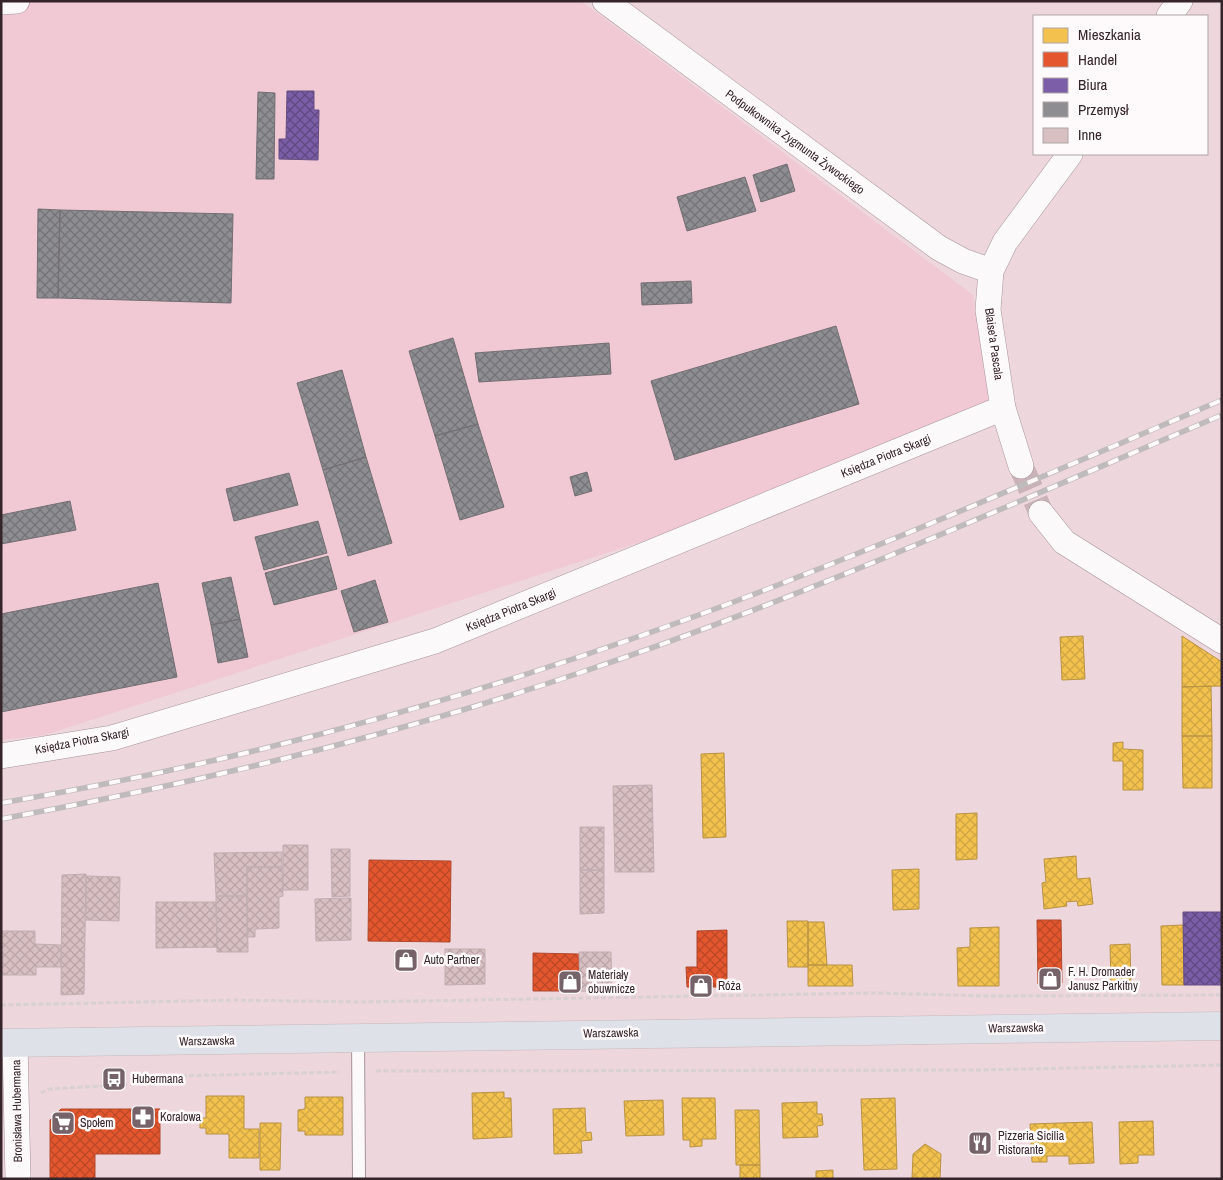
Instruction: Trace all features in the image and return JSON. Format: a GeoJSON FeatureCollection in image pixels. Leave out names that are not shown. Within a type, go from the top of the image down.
{"type":"FeatureCollection","features":[{"type":"Feature","properties":{"kind":"main road","name":"Warszawska"},"geometry":{"type":"LineString","coordinates":[[8,1043],[1222,1026]]}},
{"type":"Feature","properties":{"kind":"street"},"geometry":{"type":"LineString","coordinates":[[1,2],[17,1]]}},
{"type":"Feature","properties":{"kind":"street","name":"Podpułkownika Zygmunta Żywockiego"},"geometry":{"type":"LineString","coordinates":[[605,1],[939,248],[963,262],[991,271]]}},
{"type":"Feature","properties":{"kind":"street"},"geometry":{"type":"LineString","coordinates":[[1170,15],[1180,1]]}},
{"type":"Feature","properties":{"kind":"street","name":"Blaise'a Pascala"},"geometry":{"type":"LineString","coordinates":[[1021,466],[1003,408],[988,310],[991,271],[1005,242],[1069,155]]}},
{"type":"Feature","properties":{"kind":"street","name":"Księdza Piotra Skargi"},"geometry":{"type":"LineString","coordinates":[[1,756],[112,738],[435,641],[1003,408]]}},
{"type":"Feature","properties":{"kind":"street"},"geometry":{"type":"LineString","coordinates":[[1041,513],[1064,542],[1222,642]]}},
{"type":"Feature","properties":{"kind":"street","name":"Bronisława Hubermana"},"geometry":{"type":"LineString","coordinates":[[8,1043],[18,1179]]}},
{"type":"Feature","properties":{"kind":"lane"},"geometry":{"type":"LineString","coordinates":[[358,1037],[359,1179]]}},
{"type":"Feature","properties":{"kind":"path"},"geometry":{"type":"LineString","coordinates":[[1,1005],[236,1000],[360,1002],[874,993],[989,996],[1222,995]]}},
{"type":"Feature","properties":{"kind":"path"},"geometry":{"type":"LineString","coordinates":[[33,1096],[49,1089],[136,1084],[175,1076],[358,1071],[975,1070],[1222,1065]]}},
{"type":"Feature","properties":{"kind":"shaded area"},"geometry":{"type":"Polygon","coordinates":[[[1,1],[581,1],[973,295],[989,402],[792,493],[45,735],[1,740],[1,1]]]}},
{"type":"Feature","properties":{"kind":"building: Mieszkania"},"geometry":{"type":"Polygon","coordinates":[[[1083,636],[1085,679],[1062,680],[1060,637],[1083,636]]]}},
{"type":"Feature","properties":{"kind":"building: Mieszkania"},"geometry":{"type":"Polygon","coordinates":[[[1182,636],[1222,662],[1222,686],[1182,687],[1182,636]]]}},
{"type":"Feature","properties":{"kind":"building: Mieszkania"},"geometry":{"type":"Polygon","coordinates":[[[1211,686],[1212,736],[1182,736],[1182,687],[1211,686]]]}},
{"type":"Feature","properties":{"kind":"building: Mieszkania"},"geometry":{"type":"Polygon","coordinates":[[[1182,736],[1212,736],[1212,788],[1183,788],[1182,736]]]}},
{"type":"Feature","properties":{"kind":"building: Mieszkania"},"geometry":{"type":"Polygon","coordinates":[[[1123,742],[1123,749],[1143,750],[1143,790],[1123,790],[1123,761],[1113,761],[1113,743],[1123,742]]]}},
{"type":"Feature","properties":{"kind":"building: Mieszkania"},"geometry":{"type":"Polygon","coordinates":[[[724,753],[726,837],[703,838],[701,754],[724,753]]]}},
{"type":"Feature","properties":{"kind":"building: Mieszkania"},"geometry":{"type":"Polygon","coordinates":[[[977,813],[977,859],[956,860],[956,814],[977,813]]]}},
{"type":"Feature","properties":{"kind":"building: Mieszkania"},"geometry":{"type":"Polygon","coordinates":[[[1076,856],[1077,879],[1090,878],[1093,904],[1078,906],[1077,901],[1066,902],[1067,906],[1044,909],[1042,883],[1046,882],[1044,859],[1076,856]]]}},
{"type":"Feature","properties":{"kind":"building: Mieszkania"},"geometry":{"type":"Polygon","coordinates":[[[919,869],[919,909],[893,910],[892,870],[919,869]]]}},
{"type":"Feature","properties":{"kind":"building: Mieszkania"},"geometry":{"type":"Polygon","coordinates":[[[787,921],[808,921],[808,967],[788,967],[787,921]]]}},
{"type":"Feature","properties":{"kind":"building: Mieszkania"},"geometry":{"type":"Polygon","coordinates":[[[808,922],[824,922],[827,965],[808,965],[808,922]]]}},
{"type":"Feature","properties":{"kind":"building: Mieszkania"},"geometry":{"type":"Polygon","coordinates":[[[1183,925],[1184,985],[1162,985],[1161,926],[1183,925]]]}},
{"type":"Feature","properties":{"kind":"building: Mieszkania"},"geometry":{"type":"Polygon","coordinates":[[[999,927],[999,986],[958,986],[957,948],[970,947],[970,928],[999,927]]]}},
{"type":"Feature","properties":{"kind":"building: Mieszkania"},"geometry":{"type":"Polygon","coordinates":[[[1130,944],[1131,983],[1111,984],[1110,945],[1130,944]]]}},
{"type":"Feature","properties":{"kind":"building: Mieszkania"},"geometry":{"type":"Polygon","coordinates":[[[808,965],[852,965],[853,986],[808,986],[808,965]]]}},
{"type":"Feature","properties":{"kind":"building: Mieszkania"},"geometry":{"type":"Polygon","coordinates":[[[504,1092],[504,1098],[511,1098],[512,1137],[473,1139],[472,1093],[504,1092]]]}},
{"type":"Feature","properties":{"kind":"building: Mieszkania"},"geometry":{"type":"Polygon","coordinates":[[[206,1096],[244,1096],[244,1129],[259,1129],[259,1158],[229,1158],[229,1134],[206,1134],[206,1128],[200,1128],[200,1118],[206,1118],[206,1096]]]}},
{"type":"Feature","properties":{"kind":"building: Mieszkania"},"geometry":{"type":"Polygon","coordinates":[[[305,1097],[343,1097],[343,1135],[305,1135],[305,1131],[298,1131],[298,1110],[305,1109],[305,1097]]]}},
{"type":"Feature","properties":{"kind":"building: Mieszkania"},"geometry":{"type":"Polygon","coordinates":[[[682,1098],[715,1098],[716,1139],[702,1139],[702,1146],[690,1147],[690,1140],[683,1140],[682,1098]]]}},
{"type":"Feature","properties":{"kind":"building: Mieszkania"},"geometry":{"type":"Polygon","coordinates":[[[895,1098],[897,1169],[864,1170],[861,1099],[895,1098]]]}},
{"type":"Feature","properties":{"kind":"building: Mieszkania"},"geometry":{"type":"Polygon","coordinates":[[[663,1100],[664,1135],[626,1136],[624,1101],[663,1100]]]}},
{"type":"Feature","properties":{"kind":"building: Mieszkania"},"geometry":{"type":"Polygon","coordinates":[[[817,1102],[817,1114],[822,1114],[823,1125],[817,1126],[818,1137],[783,1138],[782,1103],[817,1102]]]}},
{"type":"Feature","properties":{"kind":"building: Mieszkania"},"geometry":{"type":"Polygon","coordinates":[[[585,1108],[586,1133],[591,1132],[592,1140],[581,1141],[582,1153],[554,1154],[553,1109],[585,1108]]]}},
{"type":"Feature","properties":{"kind":"building: Mieszkania"},"geometry":{"type":"Polygon","coordinates":[[[735,1110],[759,1110],[760,1165],[736,1165],[735,1110]]]}},
{"type":"Feature","properties":{"kind":"building: Mieszkania"},"geometry":{"type":"Polygon","coordinates":[[[1153,1121],[1154,1155],[1138,1155],[1138,1163],[1120,1164],[1119,1122],[1153,1121]]]}},
{"type":"Feature","properties":{"kind":"building: Mieszkania"},"geometry":{"type":"Polygon","coordinates":[[[1092,1122],[1094,1163],[1069,1164],[1069,1156],[1047,1156],[1047,1162],[1032,1162],[1030,1124],[1092,1122]]]}},
{"type":"Feature","properties":{"kind":"building: Mieszkania"},"geometry":{"type":"Polygon","coordinates":[[[260,1123],[281,1123],[280,1170],[260,1170],[260,1123]]]}},
{"type":"Feature","properties":{"kind":"building: Mieszkania"},"geometry":{"type":"Polygon","coordinates":[[[925,1144],[941,1154],[940,1179],[912,1179],[913,1154],[925,1144]]]}},
{"type":"Feature","properties":{"kind":"building: Mieszkania"},"geometry":{"type":"Polygon","coordinates":[[[740,1165],[760,1165],[760,1179],[740,1179],[740,1165]]]}},
{"type":"Feature","properties":{"kind":"building: Mieszkania"},"geometry":{"type":"Polygon","coordinates":[[[833,1170],[833,1179],[816,1179],[816,1171],[833,1170]]]}},
{"type":"Feature","properties":{"kind":"building: Handel"},"geometry":{"type":"Polygon","coordinates":[[[369,860],[451,861],[450,942],[368,941],[369,860]]]}},
{"type":"Feature","properties":{"kind":"building: Handel"},"geometry":{"type":"Polygon","coordinates":[[[1037,920],[1061,920],[1062,983],[1038,984],[1037,920]]]}},
{"type":"Feature","properties":{"kind":"building: Handel"},"geometry":{"type":"Polygon","coordinates":[[[727,930],[727,987],[687,987],[686,967],[697,967],[697,931],[727,930]]]}},
{"type":"Feature","properties":{"kind":"building: Handel"},"geometry":{"type":"Polygon","coordinates":[[[533,953],[579,954],[580,991],[533,991],[533,953]]]}},
{"type":"Feature","properties":{"kind":"building: Handel"},"geometry":{"type":"Polygon","coordinates":[[[61,1109],[160,1109],[160,1154],[95,1154],[95,1179],[50,1179],[50,1120],[61,1109]]]}},
{"type":"Feature","properties":{"kind":"building: Biura"},"geometry":{"type":"Polygon","coordinates":[[[287,91],[314,91],[314,110],[319,110],[318,160],[279,159],[279,139],[286,139],[287,91]]]}},
{"type":"Feature","properties":{"kind":"building: Biura"},"geometry":{"type":"Polygon","coordinates":[[[1183,912],[1222,912],[1222,985],[1184,985],[1183,912]]]}},
{"type":"Feature","properties":{"kind":"building: Przemysł"},"geometry":{"type":"Polygon","coordinates":[[[258,92],[275,93],[274,179],[256,179],[258,92]]]}},
{"type":"Feature","properties":{"kind":"building: Przemysł"},"geometry":{"type":"Polygon","coordinates":[[[787,164],[795,191],[761,202],[753,175],[787,164]]]}},
{"type":"Feature","properties":{"kind":"building: Przemysł"},"geometry":{"type":"Polygon","coordinates":[[[745,177],[756,211],[687,231],[677,197],[745,177]]]}},
{"type":"Feature","properties":{"kind":"building: Przemysł"},"geometry":{"type":"Polygon","coordinates":[[[38,209],[60,210],[58,298],[37,298],[38,209]]]}},
{"type":"Feature","properties":{"kind":"building: Przemysł"},"geometry":{"type":"Polygon","coordinates":[[[60,210],[233,214],[231,303],[58,298],[60,210]]]}},
{"type":"Feature","properties":{"kind":"building: Przemysł"},"geometry":{"type":"Polygon","coordinates":[[[691,281],[692,303],[642,305],[641,283],[691,281]]]}},
{"type":"Feature","properties":{"kind":"building: Przemysł"},"geometry":{"type":"Polygon","coordinates":[[[836,326],[859,404],[675,460],[651,381],[836,326]]]}},
{"type":"Feature","properties":{"kind":"building: Przemysł"},"geometry":{"type":"Polygon","coordinates":[[[453,338],[478,424],[435,436],[409,351],[453,338]]]}},
{"type":"Feature","properties":{"kind":"building: Przemysł"},"geometry":{"type":"Polygon","coordinates":[[[609,343],[611,374],[479,382],[475,353],[609,343]]]}},
{"type":"Feature","properties":{"kind":"building: Przemysł"},"geometry":{"type":"Polygon","coordinates":[[[342,370],[366,457],[323,470],[297,383],[342,370]]]}},
{"type":"Feature","properties":{"kind":"building: Przemysł"},"geometry":{"type":"Polygon","coordinates":[[[478,424],[504,507],[460,520],[435,436],[478,424]]]}},
{"type":"Feature","properties":{"kind":"building: Przemysł"},"geometry":{"type":"Polygon","coordinates":[[[366,457],[392,543],[348,556],[323,470],[366,457]]]}},
{"type":"Feature","properties":{"kind":"building: Przemysł"},"geometry":{"type":"Polygon","coordinates":[[[587,472],[592,491],[575,496],[570,477],[587,472]]]}},
{"type":"Feature","properties":{"kind":"building: Przemysł"},"geometry":{"type":"Polygon","coordinates":[[[289,473],[298,505],[234,521],[226,489],[289,473]]]}},
{"type":"Feature","properties":{"kind":"building: Przemysł"},"geometry":{"type":"Polygon","coordinates":[[[70,501],[76,530],[1,544],[1,515],[70,501]]]}},
{"type":"Feature","properties":{"kind":"building: Przemysł"},"geometry":{"type":"Polygon","coordinates":[[[318,521],[327,553],[264,570],[255,537],[318,521]]]}},
{"type":"Feature","properties":{"kind":"building: Przemysł"},"geometry":{"type":"Polygon","coordinates":[[[328,556],[337,589],[274,605],[265,573],[328,556]]]}},
{"type":"Feature","properties":{"kind":"building: Przemysł"},"geometry":{"type":"Polygon","coordinates":[[[231,577],[240,619],[211,625],[202,583],[231,577]]]}},
{"type":"Feature","properties":{"kind":"building: Przemysł"},"geometry":{"type":"Polygon","coordinates":[[[375,580],[388,622],[354,632],[341,591],[375,580]]]}},
{"type":"Feature","properties":{"kind":"building: Przemysł"},"geometry":{"type":"Polygon","coordinates":[[[158,583],[177,677],[1,712],[1,614],[158,583]]]}},
{"type":"Feature","properties":{"kind":"building: Przemysł"},"geometry":{"type":"Polygon","coordinates":[[[240,619],[248,657],[218,663],[211,625],[240,619]]]}},
{"type":"Feature","properties":{"kind":"building: Inne"},"geometry":{"type":"Polygon","coordinates":[[[652,785],[654,872],[615,872],[613,786],[652,785]]]}},
{"type":"Feature","properties":{"kind":"building: Inne"},"geometry":{"type":"Polygon","coordinates":[[[580,827],[604,827],[604,870],[580,870],[580,827]]]}},
{"type":"Feature","properties":{"kind":"building: Inne"},"geometry":{"type":"Polygon","coordinates":[[[283,845],[308,845],[308,890],[283,890],[283,845]]]}},
{"type":"Feature","properties":{"kind":"building: Inne"},"geometry":{"type":"Polygon","coordinates":[[[331,849],[350,849],[350,896],[332,897],[331,849]]]}},
{"type":"Feature","properties":{"kind":"building: Inne"},"geometry":{"type":"Polygon","coordinates":[[[282,852],[282,867],[247,867],[247,896],[216,896],[214,853],[282,852]]]}},
{"type":"Feature","properties":{"kind":"building: Inne"},"geometry":{"type":"Polygon","coordinates":[[[247,867],[282,867],[283,896],[279,897],[279,928],[255,929],[255,937],[247,937],[247,867]]]}},
{"type":"Feature","properties":{"kind":"building: Inne"},"geometry":{"type":"Polygon","coordinates":[[[580,870],[604,870],[604,913],[580,914],[580,870]]]}},
{"type":"Feature","properties":{"kind":"building: Inne"},"geometry":{"type":"Polygon","coordinates":[[[86,874],[84,994],[61,995],[62,875],[86,874]]]}},
{"type":"Feature","properties":{"kind":"building: Inne"},"geometry":{"type":"Polygon","coordinates":[[[86,876],[120,877],[119,921],[86,920],[86,876]]]}},
{"type":"Feature","properties":{"kind":"building: Inne"},"geometry":{"type":"Polygon","coordinates":[[[216,896],[247,896],[248,952],[217,952],[216,896]]]}},
{"type":"Feature","properties":{"kind":"building: Inne"},"geometry":{"type":"Polygon","coordinates":[[[351,898],[351,940],[316,941],[315,899],[351,898]]]}},
{"type":"Feature","properties":{"kind":"building: Inne"},"geometry":{"type":"Polygon","coordinates":[[[156,902],[216,902],[217,947],[156,948],[156,902]]]}},
{"type":"Feature","properties":{"kind":"building: Inne"},"geometry":{"type":"Polygon","coordinates":[[[1,931],[35,931],[35,944],[61,945],[61,967],[36,967],[36,975],[1,975],[1,931]]]}},
{"type":"Feature","properties":{"kind":"building: Inne"},"geometry":{"type":"Polygon","coordinates":[[[445,949],[485,949],[485,984],[445,985],[445,949]]]}},
{"type":"Feature","properties":{"kind":"building: Inne"},"geometry":{"type":"Polygon","coordinates":[[[579,952],[611,952],[612,992],[580,991],[579,952]]]}},
{"type":"Feature","properties":{"kind":"tunnel"},"geometry":{"type":"LineString","coordinates":[[1021,466],[1041,513]]}},
{"type":"Feature","properties":{"kind":"railway"},"geometry":{"type":"LineString","coordinates":[[1,803],[83,788],[246,753],[408,710],[567,661],[719,607],[864,551],[1222,400]]}},
{"type":"Feature","properties":{"kind":"railway"},"geometry":{"type":"LineString","coordinates":[[1,819],[220,774],[365,738],[437,718],[579,673],[661,645],[823,583],[1222,415]]}},
{"type":"Feature","properties":{"kind":"place","name":"Auto Partner"},"geometry":{"type":"Point","coordinates":[406,960]}},
{"type":"Feature","properties":{"kind":"place","name":"F. H. Dromader Janusz Parkitny"},"geometry":{"type":"Point","coordinates":[1050,979]}},
{"type":"Feature","properties":{"kind":"place","name":"Materiały obuwnicze"},"geometry":{"type":"Point","coordinates":[570,982]}},
{"type":"Feature","properties":{"kind":"place","name":"Róża"},"geometry":{"type":"Point","coordinates":[701,986]}},
{"type":"Feature","properties":{"kind":"place","name":"Hubermana"},"geometry":{"type":"Point","coordinates":[114,1079]}},
{"type":"Feature","properties":{"kind":"place","name":"Koralowa"},"geometry":{"type":"Point","coordinates":[143,1117]}},
{"type":"Feature","properties":{"kind":"place","name":"Społem"},"geometry":{"type":"Point","coordinates":[63,1123]}},
{"type":"Feature","properties":{"kind":"place","name":"Pizzeria Sicilia Ristorante"},"geometry":{"type":"Point","coordinates":[980,1143]}}]}
